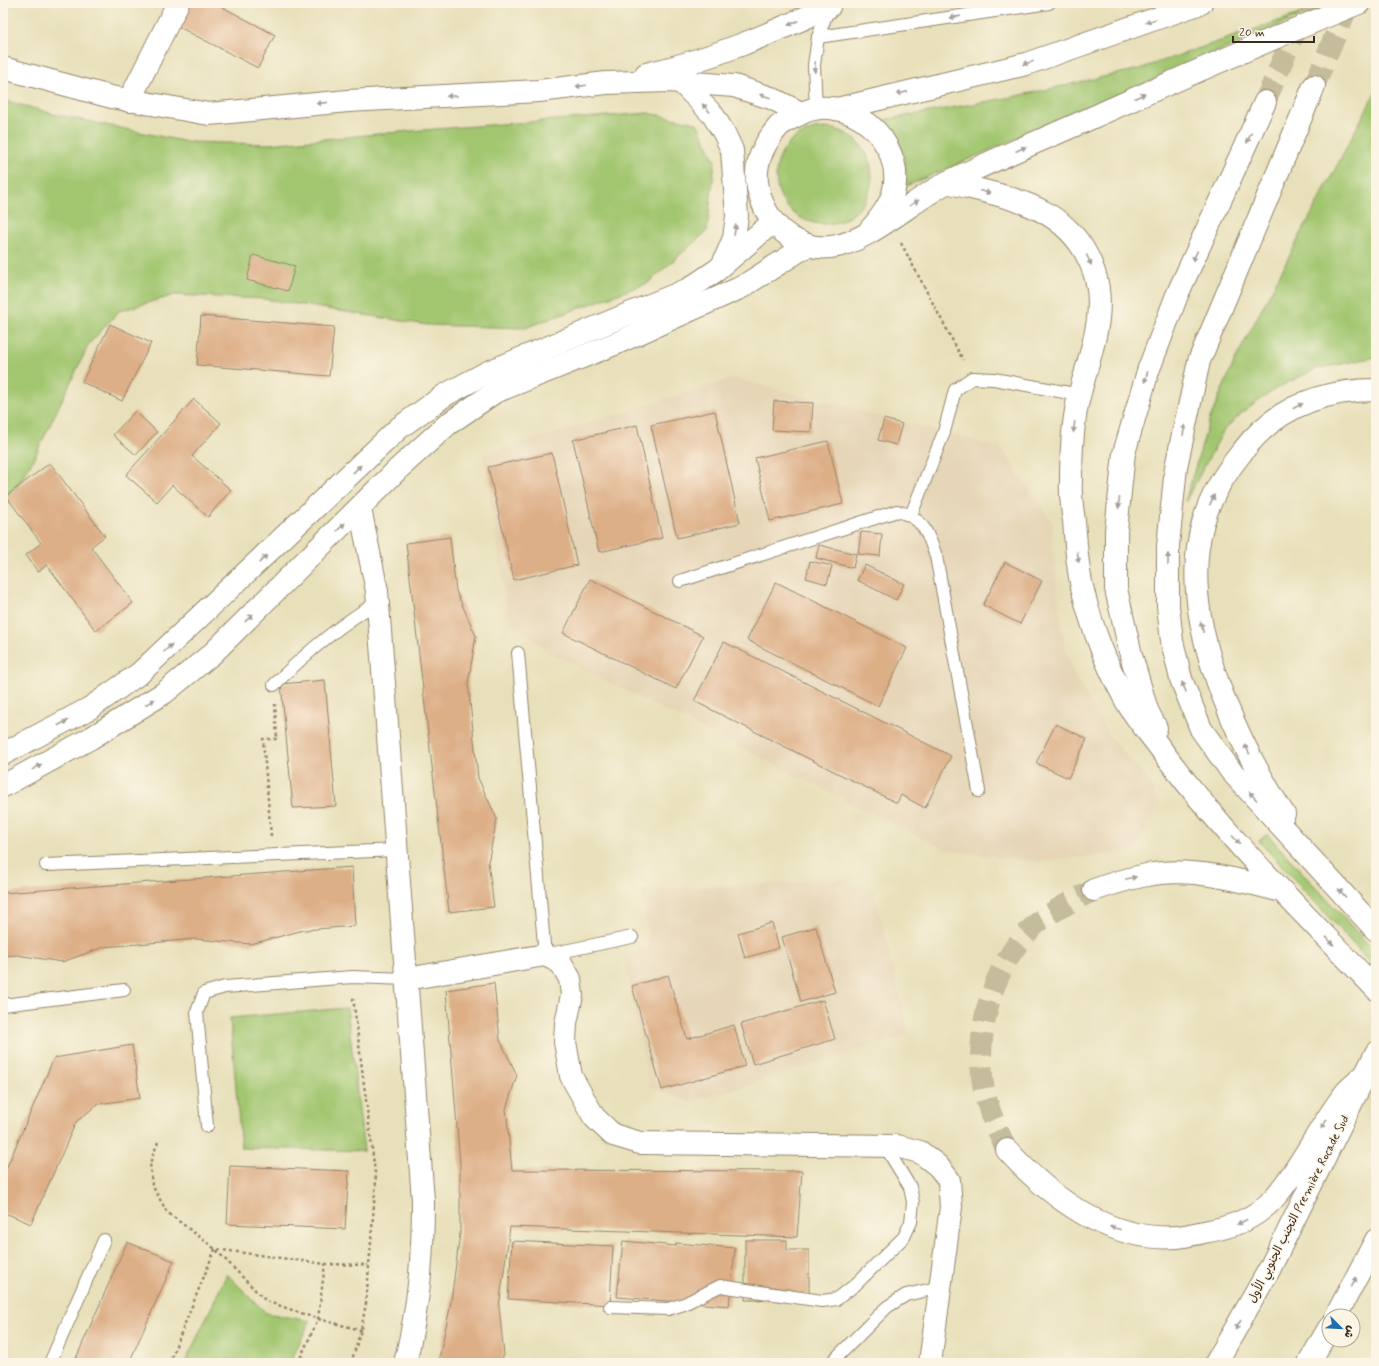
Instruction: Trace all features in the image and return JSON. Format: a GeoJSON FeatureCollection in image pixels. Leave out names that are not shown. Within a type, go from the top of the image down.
{"type":"FeatureCollection","features":[{"type":"Feature","properties":{"kind":"main road"},"geometry":{"type":"LineString","coordinates":[[128,101],[178,3]]}},
{"type":"Feature","properties":{"kind":"main road"},"geometry":{"type":"LineString","coordinates":[[1201,3],[1026,64],[818,110],[782,124],[767,140],[758,160],[757,182],[761,204],[772,222],[788,236],[808,245],[829,247],[851,242],[947,182],[1202,69],[1359,3]]}},
{"type":"Feature","properties":{"kind":"main road"},"geometry":{"type":"LineString","coordinates":[[3,68],[111,98],[209,114],[348,101],[538,91],[606,83],[664,70],[720,53],[775,32],[830,5]]}},
{"type":"Feature","properties":{"kind":"main road"},"geometry":{"type":"LineString","coordinates":[[606,83],[682,82],[734,86],[771,98],[818,110],[858,116],[876,130],[889,149],[894,170],[893,193],[884,214],[869,231]]}},
{"type":"Feature","properties":{"kind":"main road"},"geometry":{"type":"LineString","coordinates":[[682,82],[712,116],[724,133],[732,150],[737,216],[734,238],[721,267]]}},
{"type":"Feature","properties":{"kind":"main road"},"geometry":{"type":"LineString","coordinates":[[1314,86],[1199,361],[1176,467],[1168,546],[1168,606],[1172,641],[1180,679],[1202,729],[1230,771],[1376,930]]}},
{"type":"Feature","properties":{"kind":"main road"},"geometry":{"type":"LineString","coordinates":[[1191,790],[1147,710],[1131,655],[1116,589],[1116,531],[1124,453],[1148,371],[1177,295],[1265,102]]}},
{"type":"Feature","properties":{"kind":"main road"},"geometry":{"type":"LineString","coordinates":[[947,182],[1023,202],[1039,208],[1055,218],[1069,230],[1084,250],[1094,272],[1099,291],[1099,312],[1080,395],[1072,441],[1070,484],[1075,539],[1082,590],[1100,646],[1125,701],[1191,790],[1281,891],[1304,912],[1376,989]]}},
{"type":"Feature","properties":{"kind":"main road"},"geometry":{"type":"LineString","coordinates":[[3,754],[90,708],[140,673],[399,428],[445,395],[486,373],[689,289],[721,267],[772,222]]}},
{"type":"Feature","properties":{"kind":"main road"},"geometry":{"type":"LineString","coordinates":[[3,786],[91,738],[164,694],[213,653],[360,509],[398,469],[448,424],[494,392],[616,343],[742,287],[808,245]]}},
{"type":"Feature","properties":{"kind":"main road"},"geometry":{"type":"LineString","coordinates":[[1326,876],[1274,800],[1220,692],[1208,653],[1198,611],[1198,547],[1208,508],[1222,481],[1248,444],[1269,424],[1297,406],[1317,397],[1351,391],[1376,390]]}},
{"type":"Feature","properties":{"kind":"main road"},"geometry":{"type":"LineString","coordinates":[[360,509],[378,602],[424,1200],[423,1254],[417,1310],[405,1363]]}},
{"type":"Feature","properties":{"kind":"main road"},"geometry":{"type":"LineString","coordinates":[[1094,890],[1124,880],[1155,873],[1194,873],[1238,880],[1281,891]]}},
{"type":"Feature","properties":{"kind":"main road"},"geometry":{"type":"LineString","coordinates":[[407,979],[545,956],[561,963],[570,979],[572,995],[566,1023],[564,1042],[572,1076],[594,1117],[613,1135],[640,1143],[897,1146],[920,1152],[938,1166],[949,1180],[951,1208],[930,1363]]}},
{"type":"Feature","properties":{"kind":"main road","name":"التجنب الجنوبي الأول Première Rocade Sud"},"geometry":{"type":"LineString","coordinates":[[1216,1363],[1269,1270],[1376,1053]]}},
{"type":"Feature","properties":{"kind":"main road"},"geometry":{"type":"LineString","coordinates":[[1007,1150],[1029,1173],[1053,1194],[1084,1214],[1111,1227],[1145,1235],[1176,1237],[1229,1228],[1258,1213],[1275,1197],[1339,1102],[1367,1073]]}},
{"type":"Feature","properties":{"kind":"main road"},"geometry":{"type":"LineString","coordinates":[[1340,1308],[1376,1240]]}},
{"type":"Feature","properties":{"kind":"main road"},"geometry":{"type":"LineString","coordinates":[[1309,1363],[1321,1342]]}},
{"type":"Feature","properties":{"kind":"lane"},"geometry":{"type":"LineString","coordinates":[[818,36],[1049,3]]}},
{"type":"Feature","properties":{"kind":"lane"},"geometry":{"type":"LineString","coordinates":[[818,110],[814,65],[818,36],[830,5]]}},
{"type":"Feature","properties":{"kind":"lane"},"geometry":{"type":"LineString","coordinates":[[911,515],[944,432],[955,390],[972,378],[994,379],[1080,395]]}},
{"type":"Feature","properties":{"kind":"lane"},"geometry":{"type":"LineString","coordinates":[[680,581],[897,511],[911,515],[926,530],[936,556],[979,790]]}},
{"type":"Feature","properties":{"kind":"lane"},"geometry":{"type":"LineString","coordinates":[[274,685],[312,648],[333,631],[378,602]]}},
{"type":"Feature","properties":{"kind":"lane"},"geometry":{"type":"LineString","coordinates":[[518,653],[545,956],[632,937]]}},
{"type":"Feature","properties":{"kind":"lane"},"geometry":{"type":"LineString","coordinates":[[46,865],[397,850]]}},
{"type":"Feature","properties":{"kind":"lane"},"geometry":{"type":"LineString","coordinates":[[207,1126],[197,1012],[204,993],[225,987],[352,978],[407,979]]}},
{"type":"Feature","properties":{"kind":"lane"},"geometry":{"type":"LineString","coordinates":[[3,1005],[124,990]]}},
{"type":"Feature","properties":{"kind":"lane"},"geometry":{"type":"LineString","coordinates":[[610,1307],[668,1309],[684,1304],[720,1286],[822,1301],[837,1299],[855,1285],[904,1238],[911,1222],[913,1202],[910,1187],[884,1146]]}},
{"type":"Feature","properties":{"kind":"lane"},"geometry":{"type":"LineString","coordinates":[[50,1363],[104,1240]]}},
{"type":"Feature","properties":{"kind":"lane"},"geometry":{"type":"LineString","coordinates":[[831,1363],[887,1307],[906,1295],[941,1287]]}},
{"type":"Feature","properties":{"kind":"path"},"geometry":{"type":"LineString","coordinates":[[888,220],[972,378]]}},
{"type":"Feature","properties":{"kind":"path"},"geometry":{"type":"LineString","coordinates":[[273,855],[263,739],[277,739],[274,685]]}},
{"type":"Feature","properties":{"kind":"path"},"geometry":{"type":"LineString","coordinates":[[351,1363],[361,1330],[366,1303],[376,1180],[353,1004],[352,978]]}},
{"type":"Feature","properties":{"kind":"path"},"geometry":{"type":"LineString","coordinates":[[158,1142],[150,1163],[152,1185],[167,1212],[215,1249],[266,1302],[318,1319],[361,1330]]}},
{"type":"Feature","properties":{"kind":"path"},"geometry":{"type":"LineString","coordinates":[[215,1249],[325,1264],[368,1265]]}},
{"type":"Feature","properties":{"kind":"path"},"geometry":{"type":"LineString","coordinates":[[169,1363],[215,1249]]}},
{"type":"Feature","properties":{"kind":"path"},"geometry":{"type":"LineString","coordinates":[[298,1363],[318,1319],[325,1264]]}},
{"type":"Feature","properties":{"kind":"shaded area"},"geometry":{"type":"Polygon","coordinates":[[[733,378],[1000,447],[1053,523],[1052,544],[1063,637],[1074,675],[1109,735],[1152,785],[1159,805],[1133,852],[1036,862],[946,850],[546,651],[508,618],[484,455],[733,378]]]}},
{"type":"Feature","properties":{"kind":"shaded area"},"geometry":{"type":"Polygon","coordinates":[[[838,880],[874,891],[909,1034],[690,1102],[649,1086],[624,956],[649,947],[641,890],[838,880]]]}},
{"type":"Feature","properties":{"kind":"green space"},"geometry":{"type":"Polygon","coordinates":[[[1331,3],[904,187],[905,168],[903,151],[896,136],[884,120],[1017,96],[1139,69],[1331,3]]]}},
{"type":"Feature","properties":{"kind":"green space"},"geometry":{"type":"Polygon","coordinates":[[[1376,91],[1376,357],[1316,369],[1277,388],[1243,412],[1224,430],[1185,502],[1210,418],[1236,358],[1376,91]]]}},
{"type":"Feature","properties":{"kind":"green space"},"geometry":{"type":"Polygon","coordinates":[[[3,100],[54,114],[187,142],[269,144],[410,131],[648,113],[697,123],[715,161],[707,231],[648,283],[525,328],[427,325],[265,299],[175,295],[119,311],[89,344],[34,458],[3,511],[3,100]]]}},
{"type":"Feature","properties":{"kind":"green space"},"geometry":{"type":"Polygon","coordinates":[[[824,128],[842,132],[858,142],[868,158],[872,176],[868,194],[858,210],[842,220],[824,224],[806,220],[790,210],[780,194],[776,176],[780,158],[790,142],[806,132],[824,128]]]}},
{"type":"Feature","properties":{"kind":"green space"},"geometry":{"type":"Polygon","coordinates":[[[1267,834],[1376,953],[1376,969],[1259,841],[1267,834]]]}},
{"type":"Feature","properties":{"kind":"green space"},"geometry":{"type":"Polygon","coordinates":[[[347,1008],[364,1151],[241,1148],[230,1018],[347,1008]]]}},
{"type":"Feature","properties":{"kind":"green space"},"geometry":{"type":"Polygon","coordinates":[[[227,1274],[266,1313],[310,1321],[290,1363],[185,1363],[227,1274]]]}},
{"type":"Feature","properties":{"kind":"building"},"geometry":{"type":"Polygon","coordinates":[[[189,3],[215,3],[275,35],[258,68],[177,26],[189,3]]]}},
{"type":"Feature","properties":{"kind":"building"},"geometry":{"type":"Polygon","coordinates":[[[253,255],[295,266],[288,291],[247,280],[253,255]]]}},
{"type":"Feature","properties":{"kind":"building"},"geometry":{"type":"Polygon","coordinates":[[[201,316],[334,327],[329,376],[197,365],[201,316]]]}},
{"type":"Feature","properties":{"kind":"building"},"geometry":{"type":"Polygon","coordinates":[[[110,324],[151,343],[122,401],[82,382],[110,324]]]}},
{"type":"Feature","properties":{"kind":"building"},"geometry":{"type":"Polygon","coordinates":[[[194,399],[221,423],[192,456],[231,490],[208,517],[172,485],[157,502],[126,475],[194,399]]]}},
{"type":"Feature","properties":{"kind":"building"},"geometry":{"type":"Polygon","coordinates":[[[774,401],[813,403],[811,432],[772,430],[774,401]]]}},
{"type":"Feature","properties":{"kind":"building"},"geometry":{"type":"Polygon","coordinates":[[[135,411],[157,432],[136,455],[113,435],[135,411]]]}},
{"type":"Feature","properties":{"kind":"building"},"geometry":{"type":"Polygon","coordinates":[[[715,411],[740,523],[677,538],[651,425],[715,411]]]}},
{"type":"Feature","properties":{"kind":"building"},"geometry":{"type":"Polygon","coordinates":[[[884,419],[902,424],[896,445],[878,440],[884,419]]]}},
{"type":"Feature","properties":{"kind":"building"},"geometry":{"type":"Polygon","coordinates":[[[637,425],[662,538],[599,552],[573,440],[637,425]]]}},
{"type":"Feature","properties":{"kind":"building"},"geometry":{"type":"Polygon","coordinates":[[[828,441],[843,504],[770,521],[755,458],[828,441]]]}},
{"type":"Feature","properties":{"kind":"building"},"geometry":{"type":"Polygon","coordinates":[[[552,453],[577,565],[514,580],[488,467],[552,453]]]}},
{"type":"Feature","properties":{"kind":"building"},"geometry":{"type":"Polygon","coordinates":[[[50,463],[105,536],[91,547],[133,603],[96,631],[47,565],[38,572],[26,555],[41,543],[6,496],[50,463]]]}},
{"type":"Feature","properties":{"kind":"building"},"geometry":{"type":"Polygon","coordinates":[[[861,532],[882,534],[880,556],[858,554],[861,532]]]}},
{"type":"Feature","properties":{"kind":"building"},"geometry":{"type":"Polygon","coordinates":[[[450,537],[456,591],[476,636],[468,683],[478,778],[497,819],[488,862],[494,907],[449,912],[406,543],[450,537]]]}},
{"type":"Feature","properties":{"kind":"building"},"geometry":{"type":"Polygon","coordinates":[[[819,545],[856,554],[853,568],[816,558],[819,545]]]}},
{"type":"Feature","properties":{"kind":"building"},"geometry":{"type":"Polygon","coordinates":[[[810,561],[832,566],[827,584],[806,578],[810,561]]]}},
{"type":"Feature","properties":{"kind":"building"},"geometry":{"type":"Polygon","coordinates":[[[1005,562],[1042,581],[1020,624],[983,605],[1005,562]]]}},
{"type":"Feature","properties":{"kind":"building"},"geometry":{"type":"Polygon","coordinates":[[[865,565],[904,584],[896,600],[857,580],[865,565]]]}},
{"type":"Feature","properties":{"kind":"building"},"geometry":{"type":"Polygon","coordinates":[[[590,579],[703,636],[676,689],[563,633],[590,579]]]}},
{"type":"Feature","properties":{"kind":"building"},"geometry":{"type":"Polygon","coordinates":[[[776,582],[907,648],[878,706],[747,640],[776,582]]]}},
{"type":"Feature","properties":{"kind":"building"},"geometry":{"type":"Polygon","coordinates":[[[724,642],[951,756],[925,808],[901,795],[897,803],[694,701],[724,642]]]}},
{"type":"Feature","properties":{"kind":"building"},"geometry":{"type":"Polygon","coordinates":[[[325,680],[336,806],[293,808],[281,684],[325,680]]]}},
{"type":"Feature","properties":{"kind":"building"},"geometry":{"type":"Polygon","coordinates":[[[1056,724],[1087,739],[1068,778],[1036,763],[1056,724]]]}},
{"type":"Feature","properties":{"kind":"building"},"geometry":{"type":"Polygon","coordinates":[[[352,867],[355,926],[304,930],[251,944],[196,939],[104,947],[62,962],[17,955],[3,956],[3,893],[352,867]]]}},
{"type":"Feature","properties":{"kind":"building"},"geometry":{"type":"Polygon","coordinates":[[[772,923],[779,948],[745,958],[738,933],[772,923]]]}},
{"type":"Feature","properties":{"kind":"building"},"geometry":{"type":"Polygon","coordinates":[[[816,927],[835,992],[801,1002],[782,937],[816,927]]]}},
{"type":"Feature","properties":{"kind":"building"},"geometry":{"type":"Polygon","coordinates":[[[668,975],[687,1039],[734,1025],[745,1066],[662,1090],[632,986],[668,975]]]}},
{"type":"Feature","properties":{"kind":"building"},"geometry":{"type":"Polygon","coordinates":[[[494,983],[500,1040],[517,1075],[506,1109],[512,1170],[802,1171],[797,1237],[510,1227],[499,1307],[504,1355],[500,1363],[438,1363],[450,1308],[460,1234],[460,1164],[446,990],[494,983]]]}},
{"type":"Feature","properties":{"kind":"building"},"geometry":{"type":"Polygon","coordinates":[[[823,1000],[835,1039],[753,1064],[741,1024],[823,1000]]]}},
{"type":"Feature","properties":{"kind":"building"},"geometry":{"type":"Polygon","coordinates":[[[132,1045],[140,1098],[98,1104],[76,1122],[31,1224],[3,1212],[3,1176],[54,1058],[132,1045]]]}},
{"type":"Feature","properties":{"kind":"building"},"geometry":{"type":"Polygon","coordinates":[[[230,1166],[349,1171],[345,1229],[227,1224],[230,1166]]]}},
{"type":"Feature","properties":{"kind":"building"},"geometry":{"type":"Polygon","coordinates":[[[745,1240],[787,1240],[787,1250],[809,1250],[809,1299],[745,1300],[745,1240]]]}},
{"type":"Feature","properties":{"kind":"building"},"geometry":{"type":"Polygon","coordinates":[[[512,1241],[613,1246],[610,1305],[508,1299],[512,1241]]]}},
{"type":"Feature","properties":{"kind":"building"},"geometry":{"type":"Polygon","coordinates":[[[623,1241],[676,1246],[676,1243],[735,1248],[729,1306],[617,1297],[623,1241]]]}},
{"type":"Feature","properties":{"kind":"building"},"geometry":{"type":"Polygon","coordinates":[[[127,1242],[174,1261],[129,1363],[74,1363],[127,1242]]]}},
{"type":"Feature","properties":{"kind":"tunnel"},"geometry":{"type":"LineString","coordinates":[[1265,102],[1307,3]]}},
{"type":"Feature","properties":{"kind":"tunnel"},"geometry":{"type":"LineString","coordinates":[[1314,86],[1349,3]]}},
{"type":"Feature","properties":{"kind":"tunnel"},"geometry":{"type":"LineString","coordinates":[[1007,1150],[988,1106],[981,1068],[982,1044],[990,998],[999,975],[1010,954],[1024,936],[1047,916],[1094,890]]}}]}
